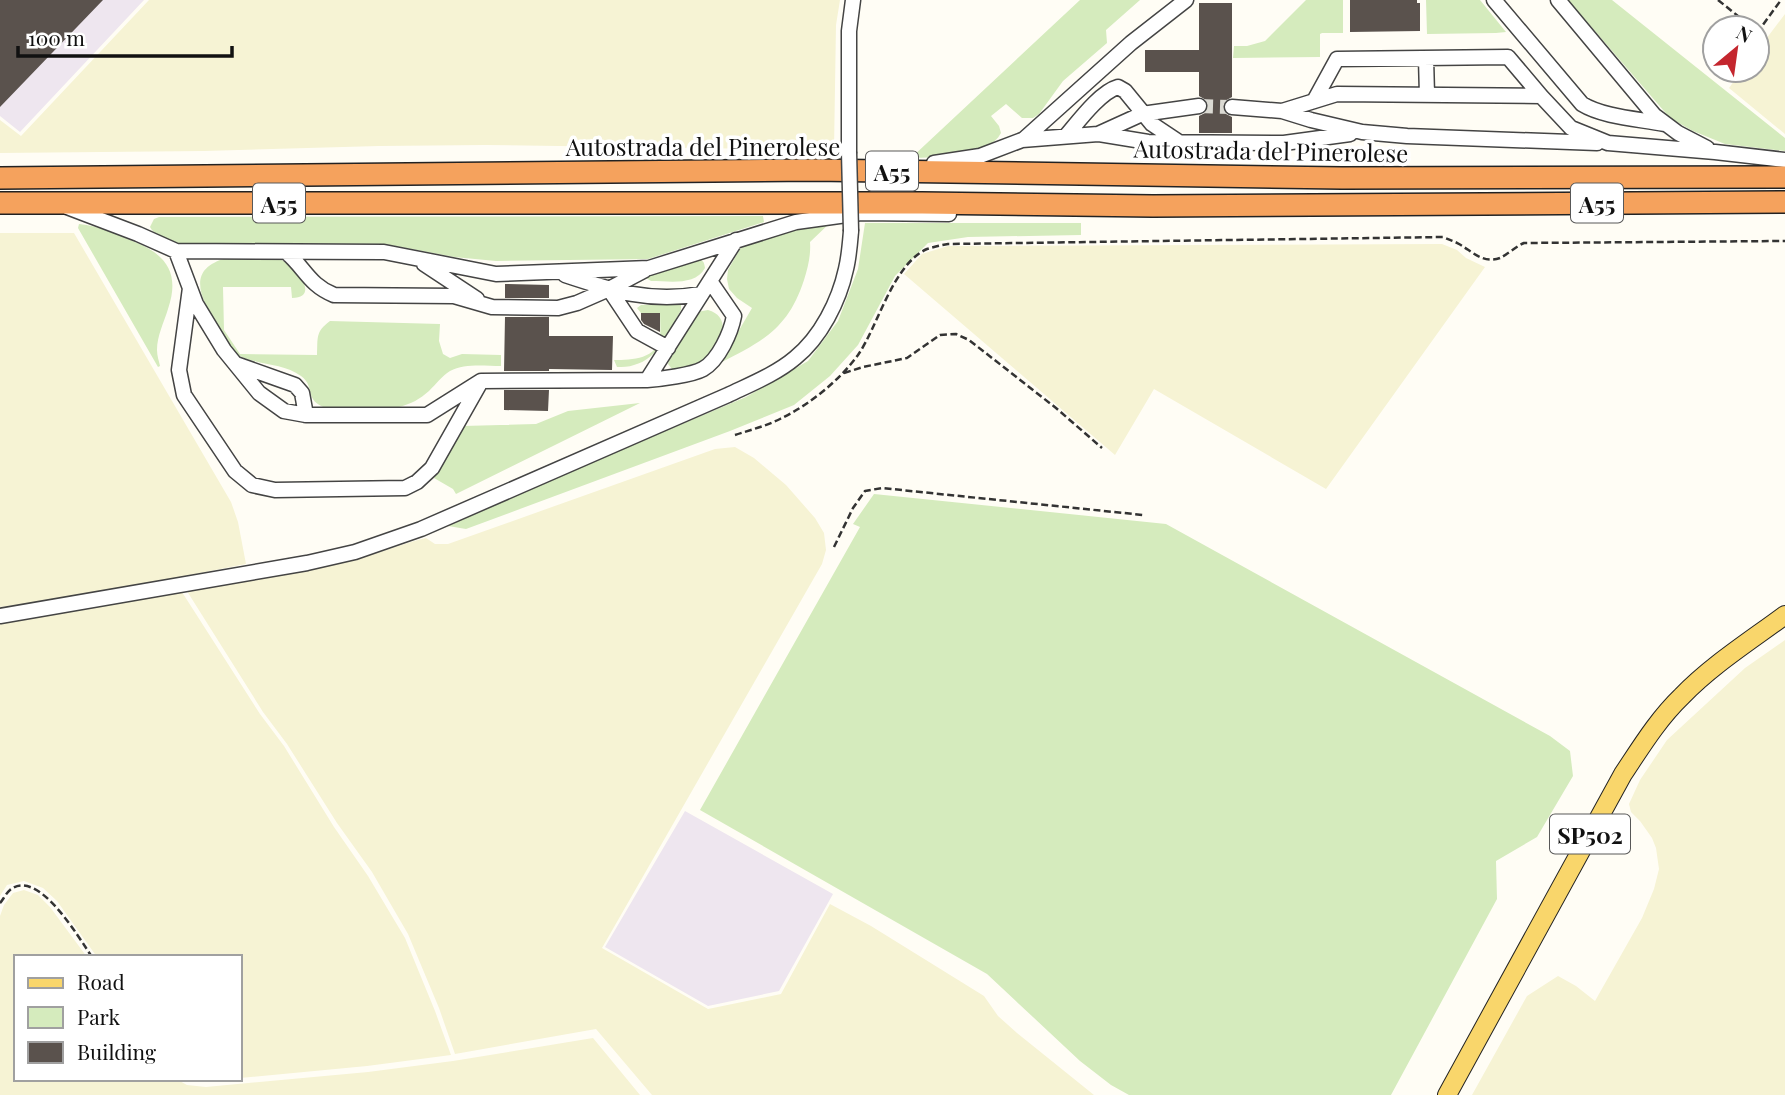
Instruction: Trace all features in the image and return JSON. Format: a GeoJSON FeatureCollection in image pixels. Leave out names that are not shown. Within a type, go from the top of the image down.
{"type":"FeatureCollection","features":[{"type":"Feature","properties":{"kind":"highway","name":"Autostrada del Pinerolese"},"geometry":{"type":"LineString","coordinates":[[0,178],[814,170],[1342,178],[1785,177]]}},
{"type":"Feature","properties":{"kind":"highway","name":"A55"},"geometry":{"type":"LineString","coordinates":[[0,203],[922,203],[1153,206],[1785,202]]}},
{"type":"Feature","properties":{"kind":"main road","name":"SP502"},"geometry":{"type":"LineString","coordinates":[[1447,1095],[1623,775],[1649,735],[1681,696],[1785,615]]}},
{"type":"Feature","properties":{"kind":"street"},"geometry":{"type":"LineString","coordinates":[[0,616],[294,566],[355,552],[421,529],[728,395],[764,378],[796,357],[819,332],[836,301],[847,268],[851,231],[849,31],[853,0]]}},
{"type":"Feature","properties":{"kind":"street"},"geometry":{"type":"LineString","coordinates":[[1022,140],[1131,43],[1186,0]]}},
{"type":"Feature","properties":{"kind":"street"},"geometry":{"type":"LineString","coordinates":[[1493,0],[1582,104],[1604,113],[1664,124]]}},
{"type":"Feature","properties":{"kind":"street"},"geometry":{"type":"LineString","coordinates":[[1558,0],[1654,115],[1664,124],[1714,152]]}},
{"type":"Feature","properties":{"kind":"street"},"geometry":{"type":"LineString","coordinates":[[1314,102],[1337,59],[1508,57],[1571,128],[1608,143]]}},
{"type":"Feature","properties":{"kind":"street"},"geometry":{"type":"LineString","coordinates":[[1426,58],[1427,95]]}},
{"type":"Feature","properties":{"kind":"street"},"geometry":{"type":"LineString","coordinates":[[1066,136],[1089,108],[1115,88],[1122,88],[1152,124],[1180,142]]}},
{"type":"Feature","properties":{"kind":"street"},"geometry":{"type":"LineString","coordinates":[[1283,111],[1338,94],[1541,96]]}},
{"type":"Feature","properties":{"kind":"street"},"geometry":{"type":"LineString","coordinates":[[1098,134],[1142,114],[1199,106]]}},
{"type":"Feature","properties":{"kind":"street"},"geometry":{"type":"LineString","coordinates":[[1232,107],[1283,111],[1362,132],[1608,143],[1785,160]]}},
{"type":"Feature","properties":{"kind":"street"},"geometry":{"type":"LineString","coordinates":[[814,170],[946,163],[980,156],[1022,140],[1066,136],[1098,134],[1148,142],[1284,142],[1362,132]]}},
{"type":"Feature","properties":{"kind":"street"},"geometry":{"type":"LineString","coordinates":[[56,203],[176,251],[384,252],[496,274],[649,268]]}},
{"type":"Feature","properties":{"kind":"street"},"geometry":{"type":"LineString","coordinates":[[286,252],[321,290],[334,295],[454,296],[492,307],[558,308],[609,289],[649,268],[796,222],[861,213],[1007,214],[1153,206]]}},
{"type":"Feature","properties":{"kind":"street"},"geometry":{"type":"LineString","coordinates":[[647,380],[736,240]]}},
{"type":"Feature","properties":{"kind":"street"},"geometry":{"type":"LineString","coordinates":[[176,251],[196,304],[224,351],[259,393],[284,411],[306,415],[427,415],[481,381],[666,379],[704,369],[719,354],[731,330],[734,316],[710,281]]}},
{"type":"Feature","properties":{"kind":"street"},"geometry":{"type":"LineString","coordinates":[[414,258],[492,307]]}},
{"type":"Feature","properties":{"kind":"street"},"geometry":{"type":"LineString","coordinates":[[554,272],[643,297],[701,294]]}},
{"type":"Feature","properties":{"kind":"street"},"geometry":{"type":"LineString","coordinates":[[190,287],[179,370],[184,395],[235,471],[252,485],[275,490],[405,488],[417,482],[432,468],[481,381]]}},
{"type":"Feature","properties":{"kind":"street"},"geometry":{"type":"LineString","coordinates":[[609,289],[637,331],[668,348]]}},
{"type":"Feature","properties":{"kind":"street"},"geometry":{"type":"LineString","coordinates":[[234,363],[295,385],[302,393],[306,415]]}},
{"type":"Feature","properties":{"kind":"path"},"geometry":{"type":"LineString","coordinates":[[1718,0],[1735,14]]}},
{"type":"Feature","properties":{"kind":"path"},"geometry":{"type":"LineString","coordinates":[[1770,14],[1781,0]]}},
{"type":"Feature","properties":{"kind":"path"},"geometry":{"type":"LineString","coordinates":[[735,435],[779,420],[812,399],[841,374],[858,355],[898,278],[911,262],[926,250],[948,244],[1443,237],[1479,257],[1491,260],[1503,257],[1524,243],[1785,241]]}},
{"type":"Feature","properties":{"kind":"path"},"geometry":{"type":"LineString","coordinates":[[841,374],[907,358],[940,335],[956,334],[968,340],[1035,391],[1102,448]]}},
{"type":"Feature","properties":{"kind":"path"},"geometry":{"type":"LineString","coordinates":[[834,547],[856,501],[865,491],[882,488],[1143,515]]}},
{"type":"Feature","properties":{"kind":"path"},"geometry":{"type":"LineString","coordinates":[[0,903],[10,889],[24,885],[40,891],[54,904],[91,955]]}},
{"type":"Feature","properties":{"kind":"shaded area"},"geometry":{"type":"Polygon","coordinates":[[[0,0],[144,0],[20,132],[0,116],[0,0]]]}},
{"type":"Feature","properties":{"kind":"shaded area"},"geometry":{"type":"Polygon","coordinates":[[[149,0],[840,0],[836,25],[834,150],[485,145],[0,153],[0,120],[21,136],[149,0]]]}},
{"type":"Feature","properties":{"kind":"shaded area"},"geometry":{"type":"Polygon","coordinates":[[[1785,14],[1785,134],[1729,88],[1732,84],[1771,84],[1771,32],[1785,14]]]}},
{"type":"Feature","properties":{"kind":"shaded area"},"geometry":{"type":"Polygon","coordinates":[[[0,233],[74,233],[231,502],[238,522],[246,564],[88,595],[0,607],[0,233]]]}},
{"type":"Feature","properties":{"kind":"shaded area"},"geometry":{"type":"Polygon","coordinates":[[[1442,244],[1485,267],[1326,489],[1154,389],[1115,455],[904,274],[922,254],[948,246],[1442,244]]]}},
{"type":"Feature","properties":{"kind":"shaded area"},"geometry":{"type":"Polygon","coordinates":[[[735,447],[754,458],[786,485],[815,518],[824,533],[826,550],[822,564],[602,948],[708,1009],[781,994],[830,904],[871,926],[984,996],[998,1016],[1094,1095],[652,1095],[596,1029],[455,1054],[408,934],[372,872],[263,712],[185,588],[267,577],[355,560],[426,538],[435,544],[448,544],[715,449],[735,447]]]}},
{"type":"Feature","properties":{"kind":"shaded area"},"geometry":{"type":"Polygon","coordinates":[[[180,589],[368,876],[405,938],[451,1055],[242,1078],[242,955],[96,955],[57,901],[43,888],[24,881],[7,885],[0,896],[0,622],[180,589]]]}},
{"type":"Feature","properties":{"kind":"shaded area"},"geometry":{"type":"Polygon","coordinates":[[[1785,640],[1785,1095],[1472,1095],[1527,996],[1558,976],[1595,1001],[1642,918],[1659,869],[1652,838],[1631,812],[1629,804],[1640,780],[1667,740],[1745,668],[1785,640]]]}},
{"type":"Feature","properties":{"kind":"shaded area"},"geometry":{"type":"Polygon","coordinates":[[[685,811],[833,894],[779,991],[708,1006],[605,947],[685,811]]]}},
{"type":"Feature","properties":{"kind":"shaded area"},"geometry":{"type":"Polygon","coordinates":[[[24,890],[38,895],[86,955],[14,955],[14,1081],[180,1081],[187,1085],[206,1087],[368,1072],[593,1038],[640,1095],[0,1095],[0,916],[13,893],[24,890]]]}},
{"type":"Feature","properties":{"kind":"green space"},"geometry":{"type":"Polygon","coordinates":[[[1080,0],[1140,0],[1106,30],[1107,43],[1063,81],[1039,114],[1033,118],[1022,118],[1006,104],[991,116],[1001,133],[985,147],[960,154],[911,158],[1080,0]]]}},
{"type":"Feature","properties":{"kind":"green space"},"geometry":{"type":"Polygon","coordinates":[[[1306,0],[1343,0],[1343,33],[1320,34],[1320,57],[1233,58],[1234,46],[1265,41],[1306,0]]]}},
{"type":"Feature","properties":{"kind":"green space"},"geometry":{"type":"Polygon","coordinates":[[[1426,0],[1480,0],[1506,32],[1427,34],[1426,0]]]}},
{"type":"Feature","properties":{"kind":"green space"},"geometry":{"type":"Polygon","coordinates":[[[1568,0],[1612,0],[1701,71],[1701,84],[1717,84],[1785,138],[1785,151],[1725,144],[1670,118],[1568,0]]]}},
{"type":"Feature","properties":{"kind":"green space"},"geometry":{"type":"Polygon","coordinates":[[[763,216],[764,222],[648,259],[496,261],[454,257],[385,244],[178,243],[158,235],[150,227],[154,219],[159,217],[763,216]]]}},
{"type":"Feature","properties":{"kind":"green space"},"geometry":{"type":"Polygon","coordinates":[[[832,221],[810,242],[804,280],[798,297],[782,322],[749,348],[720,363],[752,308],[729,289],[728,270],[740,249],[751,241],[832,221]]]}},
{"type":"Feature","properties":{"kind":"green space"},"geometry":{"type":"Polygon","coordinates":[[[865,223],[1081,223],[1081,235],[968,237],[928,243],[895,276],[858,345],[830,376],[794,405],[466,529],[448,526],[746,397],[808,361],[838,321],[858,269],[865,223]]]}},
{"type":"Feature","properties":{"kind":"green space"},"geometry":{"type":"Polygon","coordinates":[[[79,224],[108,231],[146,247],[168,267],[172,286],[157,345],[160,366],[158,367],[78,228],[79,224]]]}},
{"type":"Feature","properties":{"kind":"green space"},"geometry":{"type":"Polygon","coordinates":[[[227,258],[277,258],[297,272],[305,286],[305,292],[301,296],[292,298],[291,287],[223,287],[224,330],[240,354],[317,355],[320,332],[330,321],[440,324],[439,341],[443,354],[450,358],[462,354],[501,355],[501,366],[475,365],[456,368],[444,375],[422,396],[399,407],[326,408],[314,401],[301,376],[285,368],[243,357],[227,345],[206,306],[200,286],[205,270],[227,258]]]}},
{"type":"Feature","properties":{"kind":"green space"},"geometry":{"type":"Polygon","coordinates":[[[696,259],[703,261],[705,268],[695,278],[674,282],[651,281],[646,278],[648,275],[696,259]]]}},
{"type":"Feature","properties":{"kind":"green space"},"geometry":{"type":"Polygon","coordinates":[[[679,304],[681,310],[657,350],[643,362],[617,367],[614,360],[643,357],[658,344],[660,313],[641,313],[637,308],[641,305],[679,304]]]}},
{"type":"Feature","properties":{"kind":"green space"},"geometry":{"type":"Polygon","coordinates":[[[708,310],[716,314],[723,325],[717,346],[701,363],[677,371],[672,369],[668,364],[669,359],[695,314],[708,310]]]}},
{"type":"Feature","properties":{"kind":"green space"},"geometry":{"type":"Polygon","coordinates":[[[640,403],[456,494],[453,489],[434,478],[463,426],[536,424],[568,411],[640,403]]]}},
{"type":"Feature","properties":{"kind":"green space"},"geometry":{"type":"Polygon","coordinates":[[[874,494],[1166,524],[1550,736],[1570,751],[1573,776],[1537,837],[1496,861],[1497,899],[1391,1095],[1129,1095],[1080,1061],[987,974],[700,810],[860,527],[853,524],[874,494]]]}},
{"type":"Feature","properties":{"kind":"building"},"geometry":{"type":"Polygon","coordinates":[[[0,0],[103,0],[0,107],[0,0]]]}},
{"type":"Feature","properties":{"kind":"building"},"geometry":{"type":"Polygon","coordinates":[[[1350,0],[1417,0],[1417,3],[1420,3],[1420,31],[1350,32],[1350,0]]]}},
{"type":"Feature","properties":{"kind":"building"},"geometry":{"type":"Polygon","coordinates":[[[1199,3],[1232,3],[1232,97],[1225,101],[1222,107],[1226,114],[1232,117],[1232,133],[1199,133],[1199,116],[1205,113],[1209,105],[1199,96],[1199,72],[1145,72],[1145,50],[1199,50],[1199,3]]]}},
{"type":"Feature","properties":{"kind":"building"},"geometry":{"type":"Polygon","coordinates":[[[505,284],[549,285],[549,298],[505,298],[505,284]]]}},
{"type":"Feature","properties":{"kind":"building"},"geometry":{"type":"Polygon","coordinates":[[[641,313],[660,313],[660,332],[644,324],[641,313]]]}},
{"type":"Feature","properties":{"kind":"building"},"geometry":{"type":"Polygon","coordinates":[[[505,317],[549,317],[549,336],[613,336],[612,370],[504,371],[505,317]]]}},
{"type":"Feature","properties":{"kind":"building"},"geometry":{"type":"Polygon","coordinates":[[[504,390],[549,390],[548,411],[504,410],[504,390]]]}},
{"type":"Feature","properties":{"kind":"tunnel"},"geometry":{"type":"LineString","coordinates":[[1199,106],[1232,107]]}}]}
